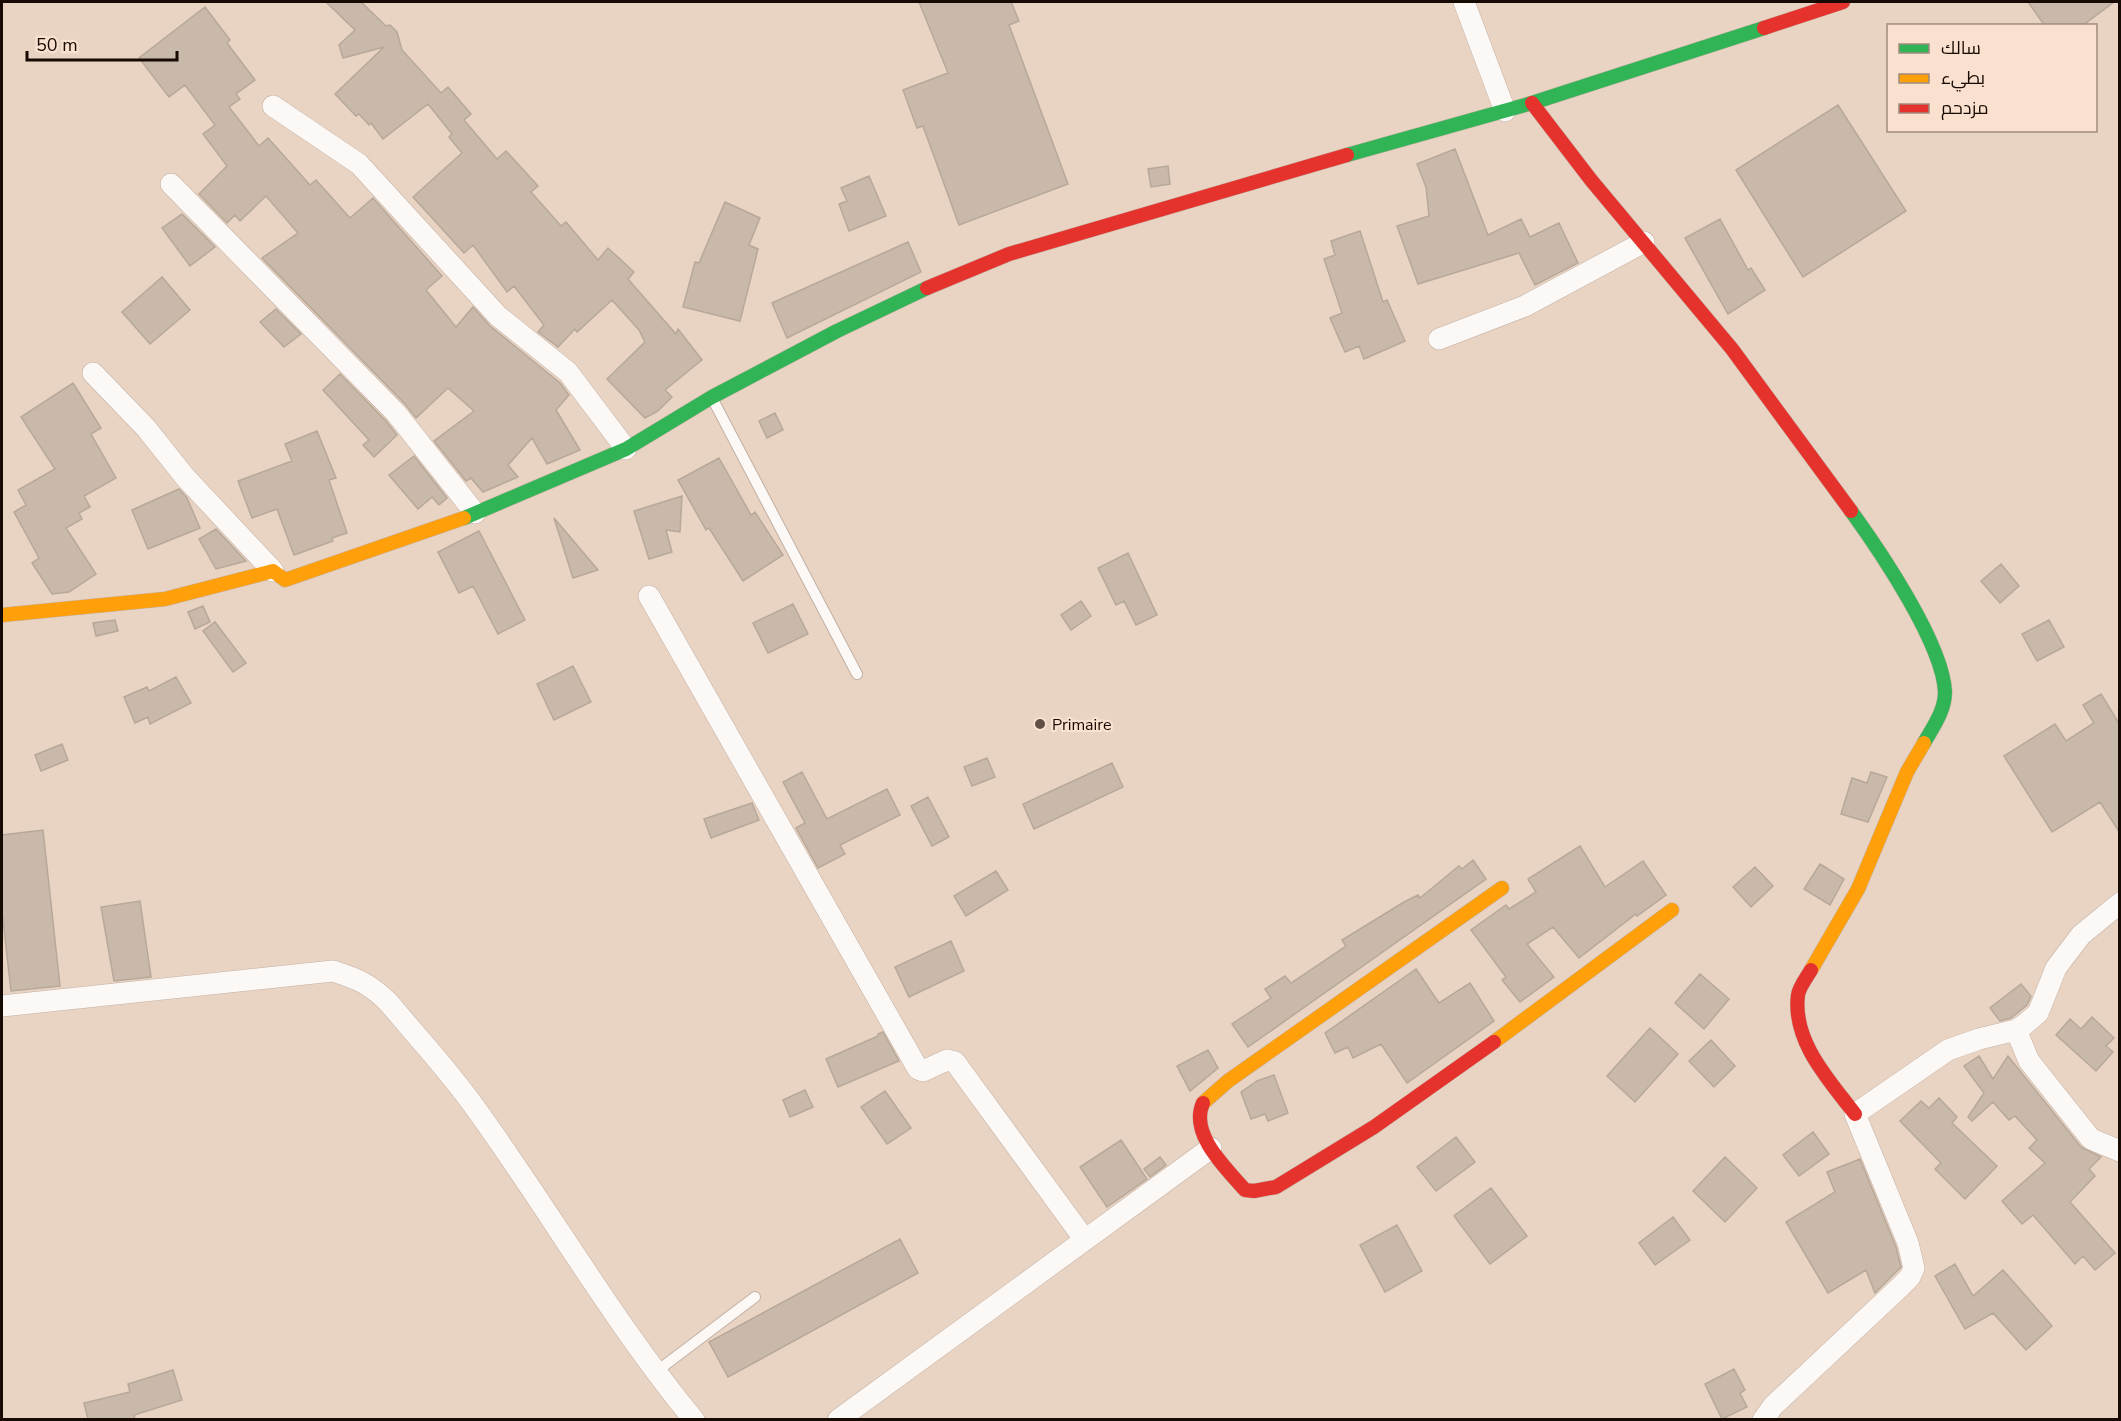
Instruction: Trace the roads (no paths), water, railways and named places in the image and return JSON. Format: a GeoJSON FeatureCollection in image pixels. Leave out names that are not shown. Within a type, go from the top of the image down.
{"type":"FeatureCollection","features":[{"type":"Feature","properties":{"kind":"street"},"geometry":{"type":"LineString","coordinates":[[1464,2],[1505,111]]}},
{"type":"Feature","properties":{"kind":"street"},"geometry":{"type":"LineString","coordinates":[[93,373],[146,428],[185,477],[285,580],[444,526],[626,448],[711,397],[837,331],[937,283],[1009,254],[1249,182],[1532,103],[1843,2]]}},
{"type":"Feature","properties":{"kind":"street"},"geometry":{"type":"LineString","coordinates":[[1532,103],[1591,180],[1732,349],[1865,530],[1915,611],[1941,666],[1945,693],[1942,711],[1907,772],[1858,889],[1798,993],[1800,1030],[1823,1072],[1855,1114],[1908,1243],[1914,1268],[1910,1277],[1773,1406],[1763,1419]]}},
{"type":"Feature","properties":{"kind":"street"},"geometry":{"type":"LineString","coordinates":[[273,106],[359,164],[498,316],[568,372],[626,448]]}},
{"type":"Feature","properties":{"kind":"street"},"geometry":{"type":"LineString","coordinates":[[171,184],[396,413],[475,513]]}},
{"type":"Feature","properties":{"kind":"street"},"geometry":{"type":"LineString","coordinates":[[1439,339],[1525,306],[1644,242]]}},
{"type":"Feature","properties":{"kind":"street"},"geometry":{"type":"LineString","coordinates":[[2,615],[165,599],[273,570]]}},
{"type":"Feature","properties":{"kind":"street"},"geometry":{"type":"LineString","coordinates":[[649,596],[918,1069],[923,1071],[947,1060],[955,1062],[1085,1240]]}},
{"type":"Feature","properties":{"kind":"street"},"geometry":{"type":"LineString","coordinates":[[1502,888],[1227,1081],[1202,1103],[1198,1121],[1211,1148],[1245,1190],[1254,1191],[1276,1187],[1374,1127],[1466,1063],[1672,910]]}},
{"type":"Feature","properties":{"kind":"street"},"geometry":{"type":"LineString","coordinates":[[1855,1114],[1948,1050],[1979,1039],[2016,1030],[2038,1013],[2056,968],[2081,935],[2120,903]]}},
{"type":"Feature","properties":{"kind":"street"},"geometry":{"type":"LineString","coordinates":[[2,1006],[333,971],[356,978],[373,987],[389,1003],[475,1107],[605,1301],[694,1419]]}},
{"type":"Feature","properties":{"kind":"street"},"geometry":{"type":"LineString","coordinates":[[2016,1030],[2029,1061],[2091,1139],[2120,1151]]}},
{"type":"Feature","properties":{"kind":"street"},"geometry":{"type":"LineString","coordinates":[[838,1419],[1211,1148]]}},
{"type":"Feature","properties":{"kind":"lane"},"geometry":{"type":"LineString","coordinates":[[711,397],[857,674]]}},
{"type":"Feature","properties":{"kind":"lane"},"geometry":{"type":"LineString","coordinates":[[657,1371],[755,1297]]}},
{"type":"Feature","properties":{"kind":"place","name":"Primaire"},"geometry":{"type":"Point","coordinates":[1040,724]}}]}
